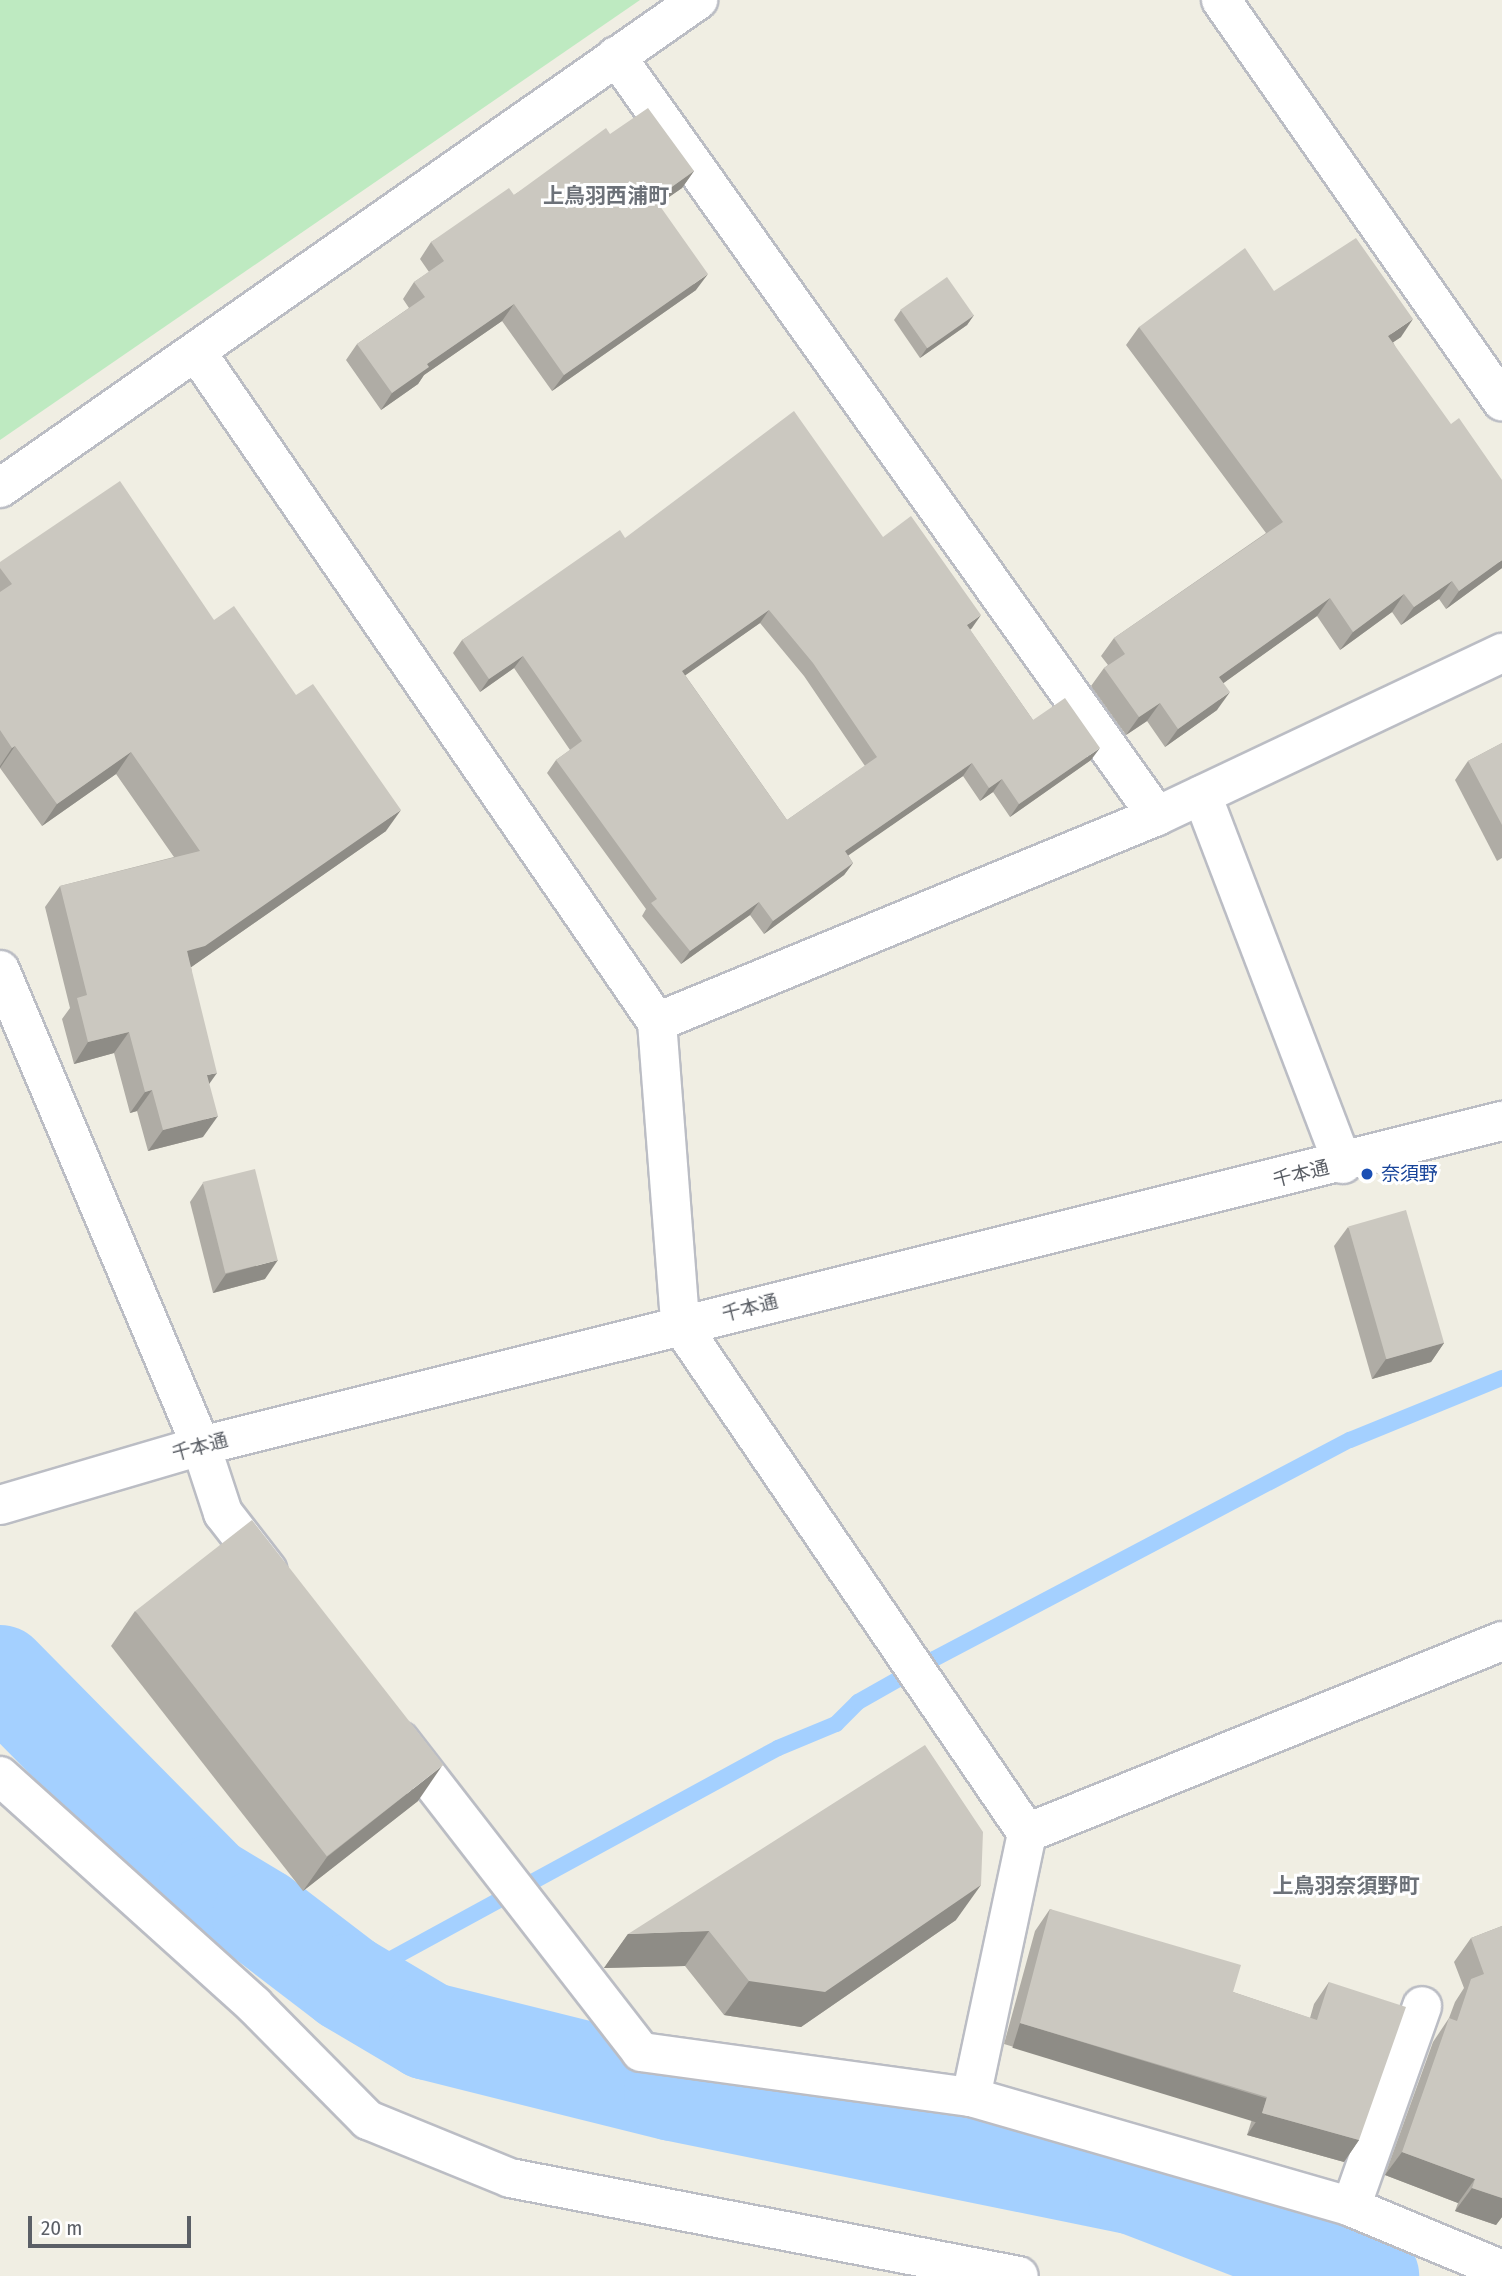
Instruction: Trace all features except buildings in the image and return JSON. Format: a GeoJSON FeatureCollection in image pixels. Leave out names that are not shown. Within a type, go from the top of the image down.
{"type":"FeatureCollection","features":[{"type":"Feature","properties":{"kind":"street"},"geometry":{"type":"LineString","coordinates":[[0,488],[197,353],[698,0]]}},
{"type":"Feature","properties":{"kind":"street"},"geometry":{"type":"LineString","coordinates":[[1221,0],[1502,401]]}},
{"type":"Feature","properties":{"kind":"street"},"geometry":{"type":"LineString","coordinates":[[616,56],[1157,816]]}},
{"type":"Feature","properties":{"kind":"street"},"geometry":{"type":"LineString","coordinates":[[197,353],[657,1022],[680,1324],[1027,1833],[971,2097]]}},
{"type":"Feature","properties":{"kind":"street"},"geometry":{"type":"LineString","coordinates":[[657,1022],[1157,816],[1502,653]]}},
{"type":"Feature","properties":{"kind":"street"},"geometry":{"type":"LineString","coordinates":[[1202,795],[1343,1164]]}},
{"type":"Feature","properties":{"kind":"street"},"geometry":{"type":"LineString","coordinates":[[0,971],[201,1446],[223,1513],[291,1601]]}},
{"type":"Feature","properties":{"kind":"street","name":"千本通"},"geometry":{"type":"LineString","coordinates":[[0,1505],[201,1446],[680,1324],[1343,1164],[1502,1121]]}},
{"type":"Feature","properties":{"kind":"street"},"geometry":{"type":"LineString","coordinates":[[1027,1833],[1502,1641]]}},
{"type":"Feature","properties":{"kind":"street"},"geometry":{"type":"LineString","coordinates":[[376,1711],[641,2052],[971,2097],[1351,2207],[1502,2270]]}},
{"type":"Feature","properties":{"kind":"street"},"geometry":{"type":"LineString","coordinates":[[0,1776],[254,2005],[368,2120],[510,2178],[1019,2276]]}},
{"type":"Feature","properties":{"kind":"street"},"geometry":{"type":"LineString","coordinates":[[1351,2207],[1422,2006]]}},
{"type":"Feature","properties":{"kind":"green space"},"geometry":{"type":"Polygon","coordinates":[[[0,0],[640,0],[0,440],[0,0]]]}},
{"type":"Feature","properties":{"kind":"waterway"},"geometry":{"type":"LineString","coordinates":[[347,1983],[778,1748],[836,1724],[858,1702],[934,1659],[1350,1440],[1502,1378]]}},
{"type":"Feature","properties":{"kind":"waterway"},"geometry":{"type":"LineString","coordinates":[[0,1674],[208,1885],[261,1917],[347,1983],[428,2031],[673,2092],[1135,2186],[1370,2276]]}},
{"type":"Feature","properties":{"kind":"place","name":"奈須野"},"geometry":{"type":"Point","coordinates":[1367,1174]}},
{"type":"Feature","properties":{"kind":"district","name":"上鳥羽西浦町"},"geometry":{"type":"Point","coordinates":[606,196]}},
{"type":"Feature","properties":{"kind":"district","name":"上鳥羽奈須野町"},"geometry":{"type":"Point","coordinates":[1346,1886]}}]}
